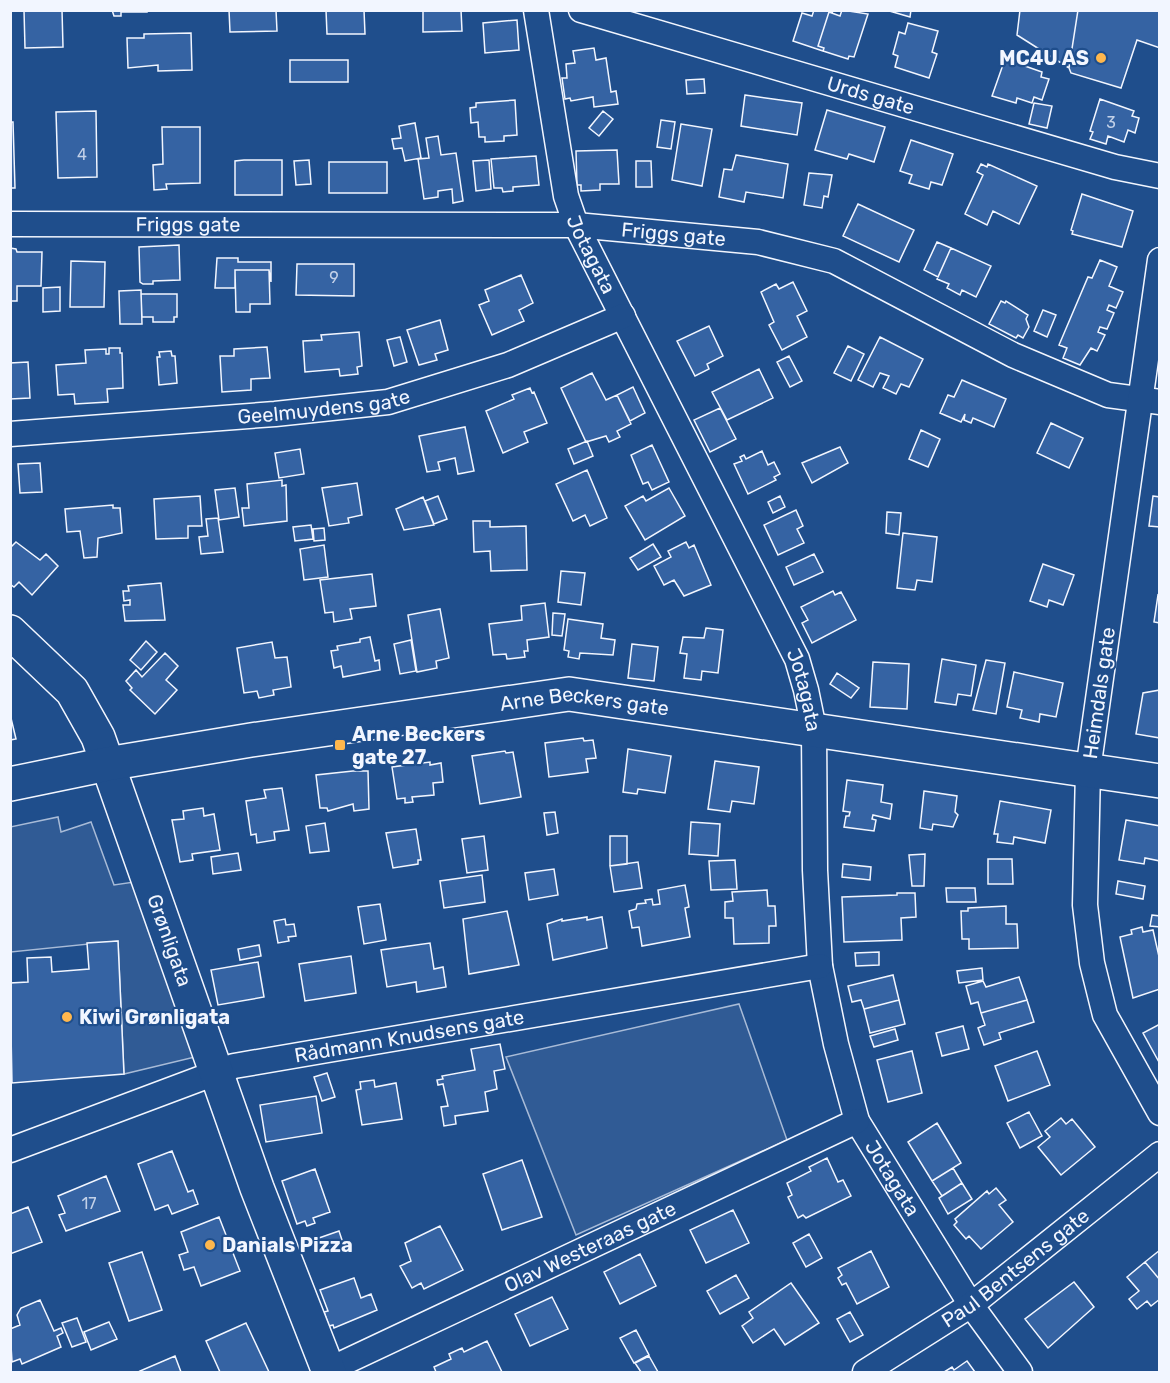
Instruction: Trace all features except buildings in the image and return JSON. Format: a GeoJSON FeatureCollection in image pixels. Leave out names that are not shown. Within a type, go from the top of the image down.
{"type":"FeatureCollection","features":[{"type":"Feature","properties":{"kind":"main road","name":"Grønligata"},"geometry":{"type":"LineString","coordinates":[[10,632],[72,691],[98,737],[261,1200],[327,1372]]}},
{"type":"Feature","properties":{"kind":"main road","name":"Arne Beckers gate"},"geometry":{"type":"LineString","coordinates":[[10,784],[107,764],[385,719],[569,694],[1160,781]]}},
{"type":"Feature","properties":{"kind":"street","name":"Jotagata"},"geometry":{"type":"LineString","coordinates":[[536,10],[566,196],[576,225],[797,659],[814,729],[815,870],[820,966],[836,1044],[857,1121],[971,1305],[1020,1372]]}},
{"type":"Feature","properties":{"kind":"street","name":"Urds gate"},"geometry":{"type":"LineString","coordinates":[[580,10],[1115,167],[1160,176]]}},
{"type":"Feature","properties":{"kind":"street","name":"Friggs gate"},"geometry":{"type":"LineString","coordinates":[[10,224],[576,225],[758,242],[834,261],[1013,356],[1108,394],[1150,401]]}},
{"type":"Feature","properties":{"kind":"street","name":"Heimdals gate"},"geometry":{"type":"LineString","coordinates":[[1160,260],[1150,401],[1088,770],[1085,905],[1092,963],[1105,1016],[1160,1113]]}},
{"type":"Feature","properties":{"kind":"street","name":"Geelmuydens gate"},"geometry":{"type":"LineString","coordinates":[[10,434],[275,414],[388,402],[508,365],[623,316]]}},
{"type":"Feature","properties":{"kind":"street","name":"Rådmann Knudsens gate"},"geometry":{"type":"LineString","coordinates":[[10,1150],[215,1071],[820,966]]}},
{"type":"Feature","properties":{"kind":"street","name":"Olav Westeraas gate"},"geometry":{"type":"LineString","coordinates":[[327,1372],[857,1121]]}},
{"type":"Feature","properties":{"kind":"street","name":"Paul Bentsens gate"},"geometry":{"type":"LineString","coordinates":[[865,1372],[971,1305],[1160,1154]]}},
{"type":"Feature","properties":{"kind":"shaded area"},"geometry":{"type":"Polygon","coordinates":[[[58,817],[61,832],[91,822],[114,885],[134,882],[195,1057],[124,1074],[118,941],[11,952],[10,827],[58,817]]]}},
{"type":"Feature","properties":{"kind":"shaded area"},"geometry":{"type":"Polygon","coordinates":[[[739,1004],[787,1140],[576,1235],[506,1057],[739,1004]]]}},
{"type":"Feature","properties":{"kind":"place","name":"MC4U AS"},"geometry":{"type":"Point","coordinates":[1101,58]}},
{"type":"Feature","properties":{"kind":"place","name":"Arne Beckers gate 27"},"geometry":{"type":"Point","coordinates":[340,745]}},
{"type":"Feature","properties":{"kind":"place","name":"Kiwi Grønligata"},"geometry":{"type":"Point","coordinates":[67,1017]}},
{"type":"Feature","properties":{"kind":"place","name":"Danials Pizza"},"geometry":{"type":"Point","coordinates":[210,1245]}}]}
